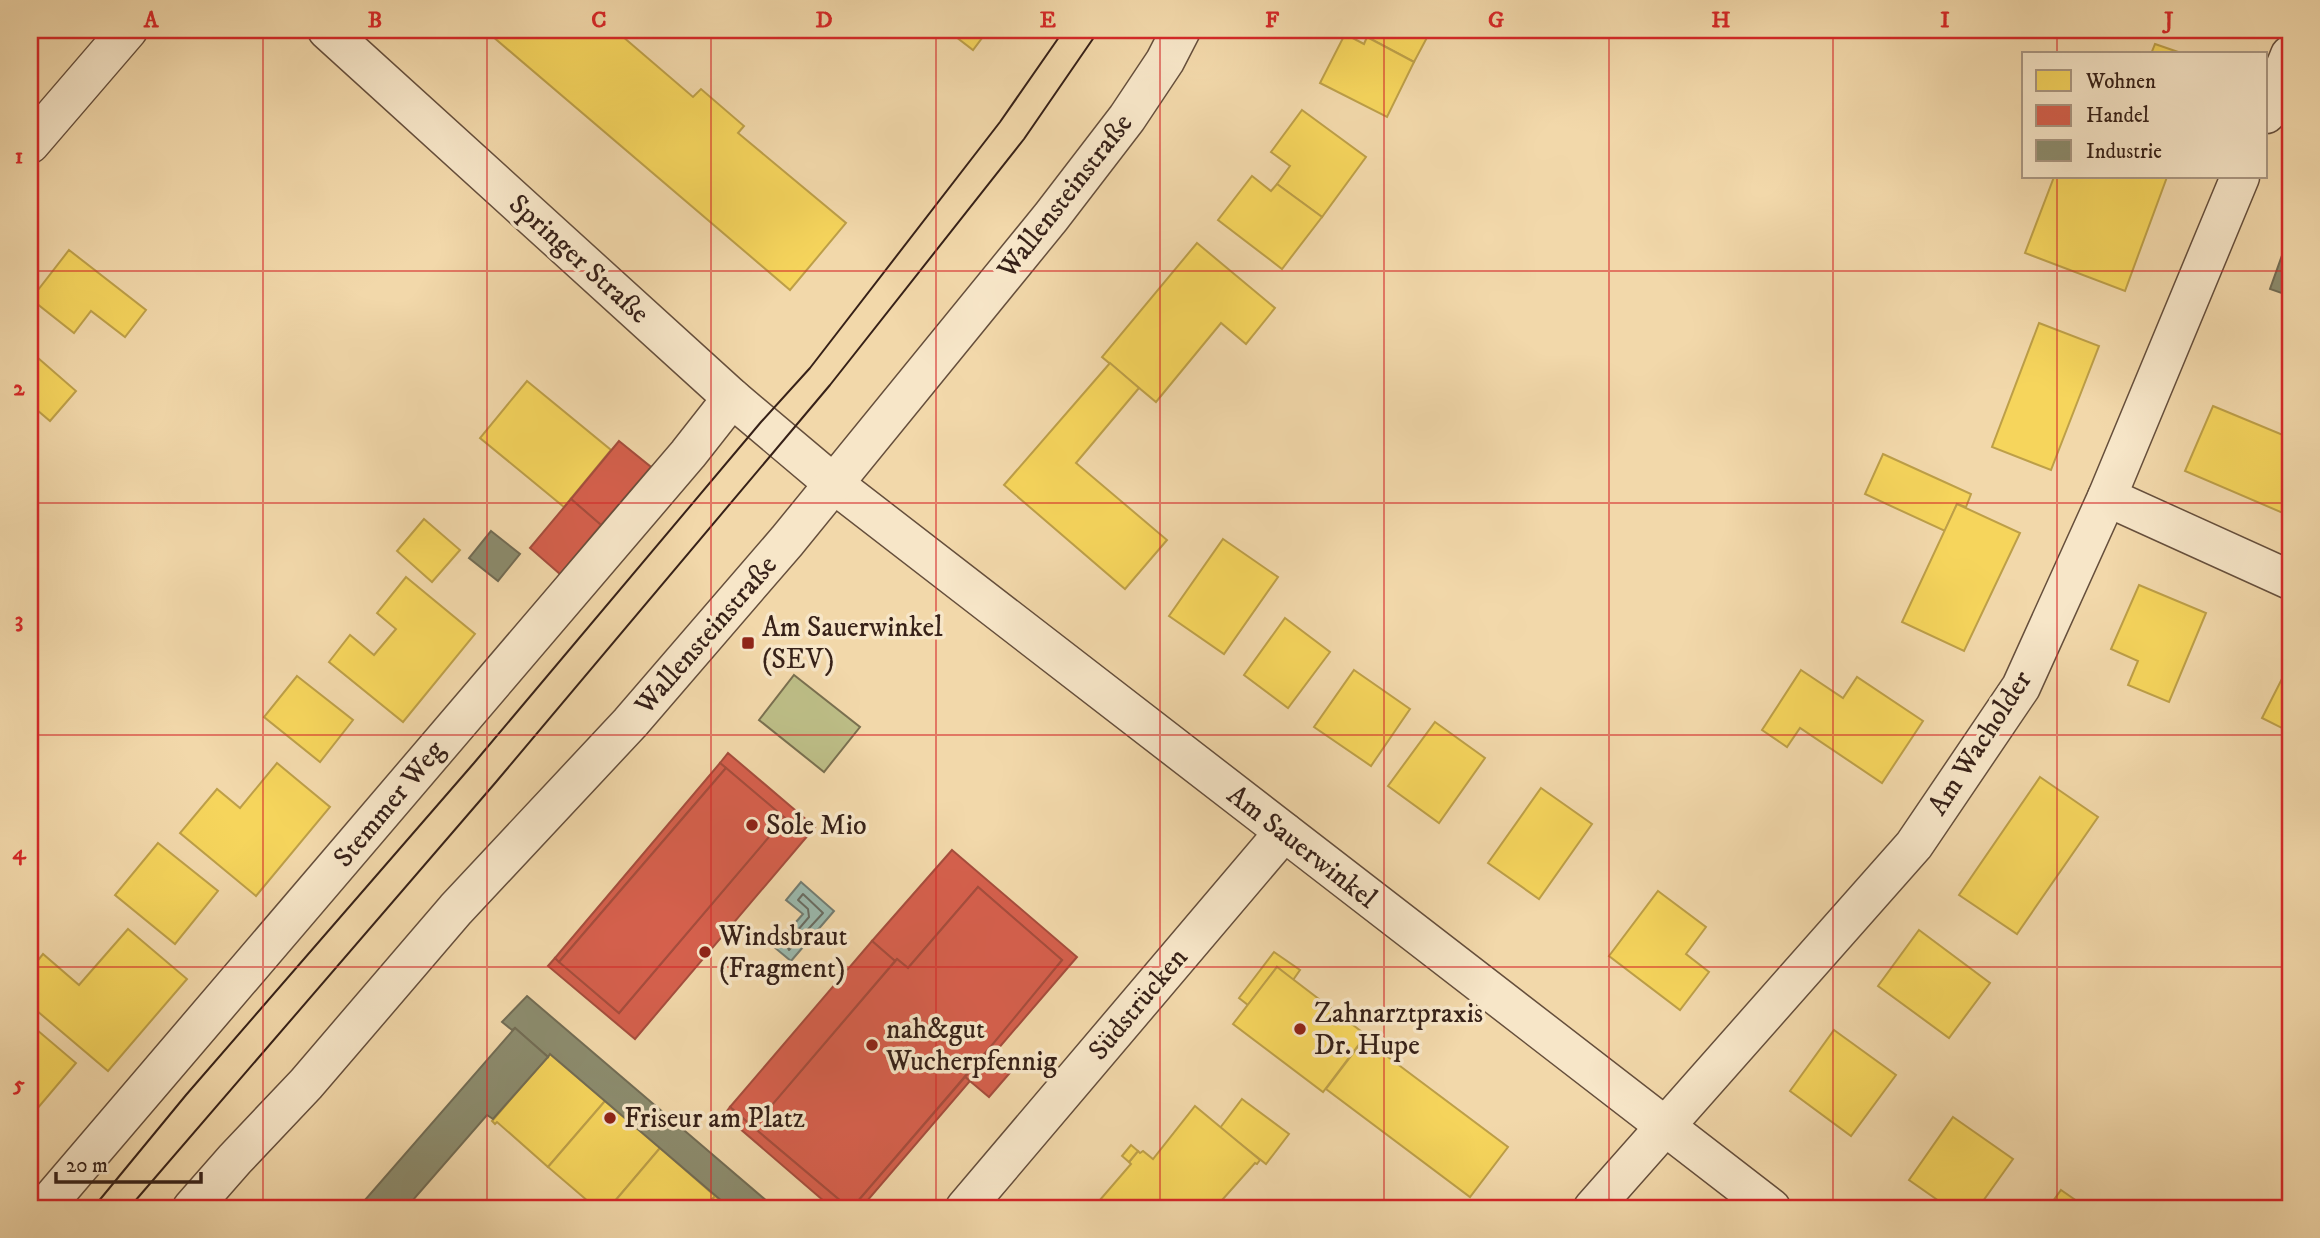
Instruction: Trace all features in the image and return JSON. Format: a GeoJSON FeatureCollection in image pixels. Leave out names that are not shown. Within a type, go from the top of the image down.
{"type":"FeatureCollection","features":[{"type":"Feature","properties":{"kind":"street"},"geometry":{"type":"LineString","coordinates":[[30,144],[128,30]]}},
{"type":"Feature","properties":{"kind":"street","name":"Springer Straße"},"geometry":{"type":"LineString","coordinates":[[327,30],[732,398],[834,484]]}},
{"type":"Feature","properties":{"kind":"street","name":"Wallensteinstraße"},"geometry":{"type":"LineString","coordinates":[[192,1208],[234,1159],[306,1084],[456,909],[630,723],[834,484],[1102,151],[1165,61],[1181,30]]}},
{"type":"Feature","properties":{"kind":"street"},"geometry":{"type":"LineString","coordinates":[[2268,109],[2290,55]]}},
{"type":"Feature","properties":{"kind":"street","name":"Am Wacholder"},"geometry":{"type":"LineString","coordinates":[[1663,1126],[1914,845],[2021,687],[2107,497],[2240,178]]}},
{"type":"Feature","properties":{"kind":"street","name":"Stemmer Weg"},"geometry":{"type":"LineString","coordinates":[[44,1208],[679,464],[732,398]]}},
{"type":"Feature","properties":{"kind":"street","name":"Am Sauerwinkel"},"geometry":{"type":"LineString","coordinates":[[834,484],[1771,1208]]}},
{"type":"Feature","properties":{"kind":"street"},"geometry":{"type":"LineString","coordinates":[[2107,497],[2290,580]]}},
{"type":"Feature","properties":{"kind":"street","name":"Südstrücken"},"geometry":{"type":"LineString","coordinates":[[965,1208],[1284,832]]}},
{"type":"Feature","properties":{"kind":"street"},"geometry":{"type":"LineString","coordinates":[[1593,1208],[1663,1126]]}},
{"type":"Feature","properties":{"kind":"green space"},"geometry":{"type":"Polygon","coordinates":[[[794,675],[860,727],[824,772],[759,720],[794,675]]]}},
{"type":"Feature","properties":{"kind":"water"},"geometry":{"type":"Polygon","coordinates":[[[801,882],[834,911],[791,961],[774,947],[803,914],[786,900],[801,882]]]}},
{"type":"Feature","properties":{"kind":"building: Wohnen"},"geometry":{"type":"Polygon","coordinates":[[[485,30],[615,30],[693,97],[701,89],[744,126],[738,133],[846,223],[790,290],[485,30]]]}},
{"type":"Feature","properties":{"kind":"building: Wohnen"},"geometry":{"type":"Polygon","coordinates":[[[947,30],[988,30],[973,50],[947,30]]]}},
{"type":"Feature","properties":{"kind":"building: Wohnen"},"geometry":{"type":"Polygon","coordinates":[[[1372,30],[1431,30],[1414,62],[1367,37],[1372,30]]]}},
{"type":"Feature","properties":{"kind":"building: Wohnen"},"geometry":{"type":"Polygon","coordinates":[[[1345,34],[1364,44],[1367,37],[1414,62],[1387,117],[1320,83],[1345,34]]]}},
{"type":"Feature","properties":{"kind":"building: Wohnen"},"geometry":{"type":"Polygon","coordinates":[[[2155,44],[2178,52],[2152,52],[2155,44]]]}},
{"type":"Feature","properties":{"kind":"building: Wohnen"},"geometry":{"type":"Polygon","coordinates":[[[1302,110],[1366,157],[1322,217],[1277,184],[1290,166],[1271,152],[1302,110]]]}},
{"type":"Feature","properties":{"kind":"building: Wohnen"},"geometry":{"type":"Polygon","coordinates":[[[1252,176],[1271,191],[1277,184],[1322,217],[1282,269],[1218,220],[1252,176]]]}},
{"type":"Feature","properties":{"kind":"building: Wohnen"},"geometry":{"type":"Polygon","coordinates":[[[2054,178],[2167,178],[2125,291],[2025,253],[2054,178]]]}},
{"type":"Feature","properties":{"kind":"building: Wohnen"},"geometry":{"type":"Polygon","coordinates":[[[1197,243],[1275,308],[1246,344],[1221,323],[1156,402],[1102,357],[1197,243]]]}},
{"type":"Feature","properties":{"kind":"building: Wohnen"},"geometry":{"type":"Polygon","coordinates":[[[69,250],[146,310],[125,337],[91,311],[74,333],[31,299],[69,250]]]}},
{"type":"Feature","properties":{"kind":"building: Wohnen"},"geometry":{"type":"Polygon","coordinates":[[[2039,323],[2099,346],[2051,470],[1992,447],[2039,323]]]}},
{"type":"Feature","properties":{"kind":"building: Wohnen"},"geometry":{"type":"Polygon","coordinates":[[[30,351],[76,391],[50,421],[30,404],[30,351]]]}},
{"type":"Feature","properties":{"kind":"building: Wohnen"},"geometry":{"type":"Polygon","coordinates":[[[1110,363],[1139,388],[1076,463],[1167,540],[1125,589],[1004,485],[1110,363]]]}},
{"type":"Feature","properties":{"kind":"building: Wohnen"},"geometry":{"type":"Polygon","coordinates":[[[527,381],[611,450],[564,507],[480,438],[527,381]]]}},
{"type":"Feature","properties":{"kind":"building: Wohnen"},"geometry":{"type":"Polygon","coordinates":[[[2213,406],[2290,438],[2290,516],[2185,471],[2213,406]]]}},
{"type":"Feature","properties":{"kind":"building: Wohnen"},"geometry":{"type":"Polygon","coordinates":[[[1883,454],[1971,494],[1966,507],[1957,504],[1945,531],[1865,494],[1883,454]]]}},
{"type":"Feature","properties":{"kind":"building: Wohnen"},"geometry":{"type":"Polygon","coordinates":[[[1957,504],[2020,533],[1964,651],[1902,622],[1957,504]]]}},
{"type":"Feature","properties":{"kind":"building: Wohnen"},"geometry":{"type":"Polygon","coordinates":[[[424,519],[460,550],[432,582],[397,551],[424,519]]]}},
{"type":"Feature","properties":{"kind":"building: Wohnen"},"geometry":{"type":"Polygon","coordinates":[[[1223,539],[1278,577],[1224,654],[1169,616],[1223,539]]]}},
{"type":"Feature","properties":{"kind":"building: Wohnen"},"geometry":{"type":"Polygon","coordinates":[[[406,577],[475,634],[403,722],[329,662],[350,635],[374,655],[396,629],[377,613],[406,577]]]}},
{"type":"Feature","properties":{"kind":"building: Wohnen"},"geometry":{"type":"Polygon","coordinates":[[[2139,585],[2206,613],[2169,702],[2128,685],[2138,661],[2111,649],[2139,585]]]}},
{"type":"Feature","properties":{"kind":"building: Wohnen"},"geometry":{"type":"Polygon","coordinates":[[[1285,618],[1330,652],[1288,708],[1244,675],[1285,618]]]}},
{"type":"Feature","properties":{"kind":"building: Wohnen"},"geometry":{"type":"Polygon","coordinates":[[[2290,663],[2290,732],[2262,718],[2290,663]]]}},
{"type":"Feature","properties":{"kind":"building: Wohnen"},"geometry":{"type":"Polygon","coordinates":[[[1354,670],[1410,709],[1371,766],[1314,727],[1354,670]]]}},
{"type":"Feature","properties":{"kind":"building: Wohnen"},"geometry":{"type":"Polygon","coordinates":[[[1801,670],[1843,698],[1857,677],[1923,721],[1882,783],[1800,728],[1787,747],[1762,730],[1801,670]]]}},
{"type":"Feature","properties":{"kind":"building: Wohnen"},"geometry":{"type":"Polygon","coordinates":[[[297,676],[353,720],[320,762],[264,717],[297,676]]]}},
{"type":"Feature","properties":{"kind":"building: Wohnen"},"geometry":{"type":"Polygon","coordinates":[[[1435,722],[1485,758],[1439,823],[1388,786],[1435,722]]]}},
{"type":"Feature","properties":{"kind":"building: Wohnen"},"geometry":{"type":"Polygon","coordinates":[[[277,763],[330,807],[256,896],[180,833],[217,789],[240,808],[277,763]]]}},
{"type":"Feature","properties":{"kind":"building: Wohnen"},"geometry":{"type":"Polygon","coordinates":[[[2040,777],[2098,817],[2017,934],[1959,895],[2040,777]]]}},
{"type":"Feature","properties":{"kind":"building: Wohnen"},"geometry":{"type":"Polygon","coordinates":[[[1541,788],[1592,824],[1539,899],[1488,863],[1541,788]]]}},
{"type":"Feature","properties":{"kind":"building: Wohnen"},"geometry":{"type":"Polygon","coordinates":[[[158,843],[218,891],[175,944],[115,895],[158,843]]]}},
{"type":"Feature","properties":{"kind":"building: Wohnen"},"geometry":{"type":"Polygon","coordinates":[[[1658,891],[1706,927],[1686,954],[1709,972],[1680,1010],[1609,956],[1658,891]]]}},
{"type":"Feature","properties":{"kind":"building: Wohnen"},"geometry":{"type":"Polygon","coordinates":[[[128,929],[187,979],[108,1071],[30,1005],[30,970],[43,954],[79,985],[128,929]]]}},
{"type":"Feature","properties":{"kind":"building: Wohnen"},"geometry":{"type":"Polygon","coordinates":[[[1919,930],[1990,983],[1949,1038],[1878,986],[1919,930]]]}},
{"type":"Feature","properties":{"kind":"building: Wohnen"},"geometry":{"type":"Polygon","coordinates":[[[1274,952],[1300,970],[1293,980],[1277,967],[1248,1005],[1239,998],[1274,952]]]}},
{"type":"Feature","properties":{"kind":"building: Wohnen","name":"Zahnarztpraxis Dr. Hupe"},"geometry":{"type":"Polygon","coordinates":[[[1277,967],[1366,1035],[1323,1092],[1233,1024],[1277,967]]]}},
{"type":"Feature","properties":{"kind":"building: Wohnen"},"geometry":{"type":"Polygon","coordinates":[[[30,1024],[76,1063],[31,1116],[30,1116],[30,1024]]]}},
{"type":"Feature","properties":{"kind":"building: Wohnen"},"geometry":{"type":"Polygon","coordinates":[[[1834,1030],[1896,1075],[1851,1136],[1790,1091],[1834,1030]]]}},
{"type":"Feature","properties":{"kind":"building: Wohnen"},"geometry":{"type":"Polygon","coordinates":[[[1364,1039],[1508,1147],[1470,1197],[1326,1089],[1364,1039]]]}},
{"type":"Feature","properties":{"kind":"building: Wohnen"},"geometry":{"type":"Polygon","coordinates":[[[550,1054],[605,1101],[548,1167],[497,1122],[495,1124],[492,1121],[550,1054]]]}},
{"type":"Feature","properties":{"kind":"building: Wohnen"},"geometry":{"type":"Polygon","coordinates":[[[1242,1099],[1289,1134],[1266,1164],[1220,1128],[1242,1099]]]}},
{"type":"Feature","properties":{"kind":"building: Wohnen"},"geometry":{"type":"Polygon","coordinates":[[[605,1101],[660,1148],[609,1208],[596,1208],[548,1167],[605,1101]]]}},
{"type":"Feature","properties":{"kind":"building: Wohnen"},"geometry":{"type":"Polygon","coordinates":[[[1195,1106],[1260,1160],[1215,1208],[1093,1208],[1131,1164],[1129,1162],[1138,1151],[1143,1151],[1153,1159],[1195,1106]]]}},
{"type":"Feature","properties":{"kind":"building: Wohnen"},"geometry":{"type":"Polygon","coordinates":[[[1953,1117],[2013,1159],[1978,1208],[1949,1208],[1909,1180],[1953,1117]]]}},
{"type":"Feature","properties":{"kind":"building: Wohnen"},"geometry":{"type":"Polygon","coordinates":[[[1131,1145],[1138,1151],[1129,1162],[1122,1156],[1131,1145]]]}},
{"type":"Feature","properties":{"kind":"building: Wohnen"},"geometry":{"type":"Polygon","coordinates":[[[660,1148],[715,1196],[705,1208],[609,1208],[660,1148]]]}},
{"type":"Feature","properties":{"kind":"building: Wohnen"},"geometry":{"type":"Polygon","coordinates":[[[2061,1190],[2087,1208],[2048,1208],[2061,1190]]]}},
{"type":"Feature","properties":{"kind":"building: Wohnen"},"geometry":{"type":"Polygon","coordinates":[[[715,1196],[730,1208],[705,1208],[715,1196]]]}},
{"type":"Feature","properties":{"kind":"building: Handel"},"geometry":{"type":"Polygon","coordinates":[[[619,441],[651,467],[601,525],[571,499],[619,441]]]}},
{"type":"Feature","properties":{"kind":"building: Handel"},"geometry":{"type":"Polygon","coordinates":[[[571,499],[601,525],[560,574],[530,548],[571,499]]]}},
{"type":"Feature","properties":{"kind":"building: Handel"},"geometry":{"type":"Polygon","coordinates":[[[728,753],[815,827],[635,1039],[548,966],[555,958],[619,1013],[785,818],[720,763],[728,753]]]}},
{"type":"Feature","properties":{"kind":"building: Handel"},"geometry":{"type":"Polygon","coordinates":[[[720,763],[726,768],[559,962],[555,958],[720,763]]]}},
{"type":"Feature","properties":{"kind":"building: Handel"},"geometry":{"type":"Polygon","coordinates":[[[726,768],[785,818],[619,1013],[559,962],[726,768]]]}},
{"type":"Feature","properties":{"kind":"building: Handel"},"geometry":{"type":"Polygon","coordinates":[[[952,850],[1077,957],[997,1050],[991,1044],[1062,960],[978,887],[908,968],[897,959],[895,961],[872,941],[952,850]]]}},
{"type":"Feature","properties":{"kind":"building: Handel"},"geometry":{"type":"Polygon","coordinates":[[[978,887],[1062,960],[992,1045],[852,1208],[849,1208],[753,1127],[897,959],[908,968],[978,887]]]}},
{"type":"Feature","properties":{"kind":"building: Handel"},"geometry":{"type":"Polygon","coordinates":[[[872,941],[895,961],[753,1127],[730,1107],[872,941]]]}},
{"type":"Feature","properties":{"kind":"building: Handel"},"geometry":{"type":"Polygon","coordinates":[[[990,1048],[1014,1068],[989,1097],[965,1077],[990,1048]]]}},
{"type":"Feature","properties":{"kind":"building: Handel"},"geometry":{"type":"Polygon","coordinates":[[[965,1077],[970,1081],[861,1208],[852,1208],[965,1077]]]}},
{"type":"Feature","properties":{"kind":"building: Handel"},"geometry":{"type":"Polygon","coordinates":[[[730,1107],[849,1208],[832,1208],[724,1115],[730,1107]]]}},
{"type":"Feature","properties":{"kind":"building: Industrie"},"geometry":{"type":"Polygon","coordinates":[[[2290,233],[2290,296],[2270,289],[2290,233]]]}},
{"type":"Feature","properties":{"kind":"building: Industrie"},"geometry":{"type":"Polygon","coordinates":[[[491,531],[520,554],[498,581],[469,558],[491,531]]]}},
{"type":"Feature","properties":{"kind":"building: Industrie"},"geometry":{"type":"Polygon","coordinates":[[[527,996],[775,1208],[730,1208],[550,1054],[548,1057],[515,1028],[512,1030],[502,1022],[527,996]]]}},
{"type":"Feature","properties":{"kind":"building: Industrie"},"geometry":{"type":"Polygon","coordinates":[[[515,1028],[548,1057],[493,1119],[487,1115],[406,1208],[358,1208],[515,1028]]]}},
{"type":"Feature","properties":{"kind":"tram line"},"geometry":{"type":"LineString","coordinates":[[93,1208],[186,1095],[474,763],[761,422],[810,368],[1000,122],[1064,30]]}},
{"type":"Feature","properties":{"kind":"tram line"},"geometry":{"type":"LineString","coordinates":[[129,1208],[496,782],[830,385],[1024,139],[1099,30]]}},
{"type":"Feature","properties":{"kind":"place","name":"Am Sauerwinkel (SEV)"},"geometry":{"type":"Point","coordinates":[748,643]}},
{"type":"Feature","properties":{"kind":"place","name":"Sole Mio"},"geometry":{"type":"Point","coordinates":[752,825]}},
{"type":"Feature","properties":{"kind":"place","name":"Windsbraut (Fragment)"},"geometry":{"type":"Point","coordinates":[705,952]}},
{"type":"Feature","properties":{"kind":"place","name":"Zahnarztpraxis Dr. Hupe"},"geometry":{"type":"Point","coordinates":[1300,1029]}},
{"type":"Feature","properties":{"kind":"place","name":"nah&gut Wucherpfennig"},"geometry":{"type":"Point","coordinates":[872,1045]}},
{"type":"Feature","properties":{"kind":"place","name":"Friseur am Platz"},"geometry":{"type":"Point","coordinates":[610,1118]}}]}
